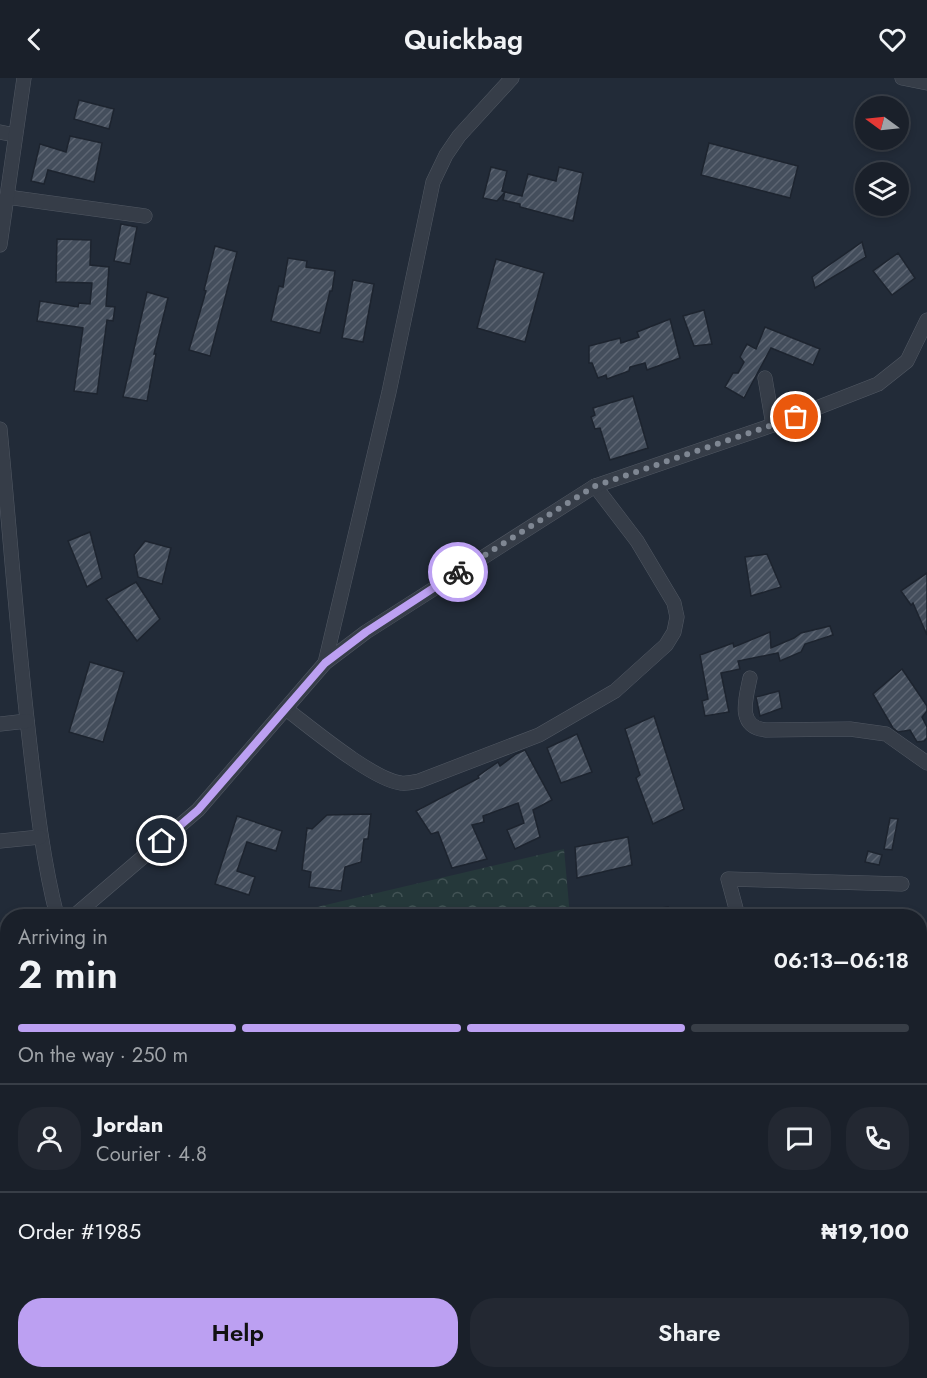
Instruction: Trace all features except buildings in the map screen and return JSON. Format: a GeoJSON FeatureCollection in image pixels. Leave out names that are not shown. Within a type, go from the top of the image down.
{"type":"FeatureCollection","features":[{"type":"Feature","properties":{"kind":"street"},"geometry":{"type":"LineString","coordinates":[[0,245],[24,78]]}},
{"type":"Feature","properties":{"kind":"street"},"geometry":{"type":"LineString","coordinates":[[325,663],[389,392],[433,182],[446,154],[459,136],[512,78]]}},
{"type":"Feature","properties":{"kind":"street"},"geometry":{"type":"LineString","coordinates":[[903,78],[927,84]]}},
{"type":"Feature","properties":{"kind":"street"},"geometry":{"type":"LineString","coordinates":[[0,132],[15,135]]}},
{"type":"Feature","properties":{"kind":"street"},"geometry":{"type":"LineString","coordinates":[[7,197],[146,216]]}},
{"type":"Feature","properties":{"kind":"street"},"geometry":{"type":"LineString","coordinates":[[82,909],[198,810],[325,663],[376,625],[595,486],[773,425],[878,384],[907,361],[927,320]]}},
{"type":"Feature","properties":{"kind":"street"},"geometry":{"type":"LineString","coordinates":[[765,378],[773,425]]}},
{"type":"Feature","properties":{"kind":"street"},"geometry":{"type":"LineString","coordinates":[[0,429],[6,559],[40,837],[55,909]]}},
{"type":"Feature","properties":{"kind":"street"},"geometry":{"type":"LineString","coordinates":[[286,709],[346,754],[386,778],[401,783],[419,782],[539,735],[615,691],[666,645],[674,632],[677,616],[674,603],[637,542],[595,486]]}},
{"type":"Feature","properties":{"kind":"street"},"geometry":{"type":"LineString","coordinates":[[750,678],[745,704],[748,720],[752,726],[766,730],[850,729],[886,734],[927,763]]}},
{"type":"Feature","properties":{"kind":"street"},"geometry":{"type":"LineString","coordinates":[[0,724],[27,721]]}},
{"type":"Feature","properties":{"kind":"street"},"geometry":{"type":"LineString","coordinates":[[0,841],[40,837]]}},
{"type":"Feature","properties":{"kind":"street"},"geometry":{"type":"LineString","coordinates":[[736,909],[728,879],[902,884]]}},
{"type":"Feature","properties":{"kind":"green space"},"geometry":{"type":"Polygon","coordinates":[[[564,849],[569,909],[317,909],[317,907],[564,849]]]}},
{"type":"Feature","properties":{"kind":"way so far"},"geometry":{"type":"LineString","coordinates":[[458,572],[595,486],[796,417]]}},
{"type":"Feature","properties":{"kind":"route"},"geometry":{"type":"LineString","coordinates":[[162,841],[198,810],[325,663],[366,632],[458,572]]}}]}
